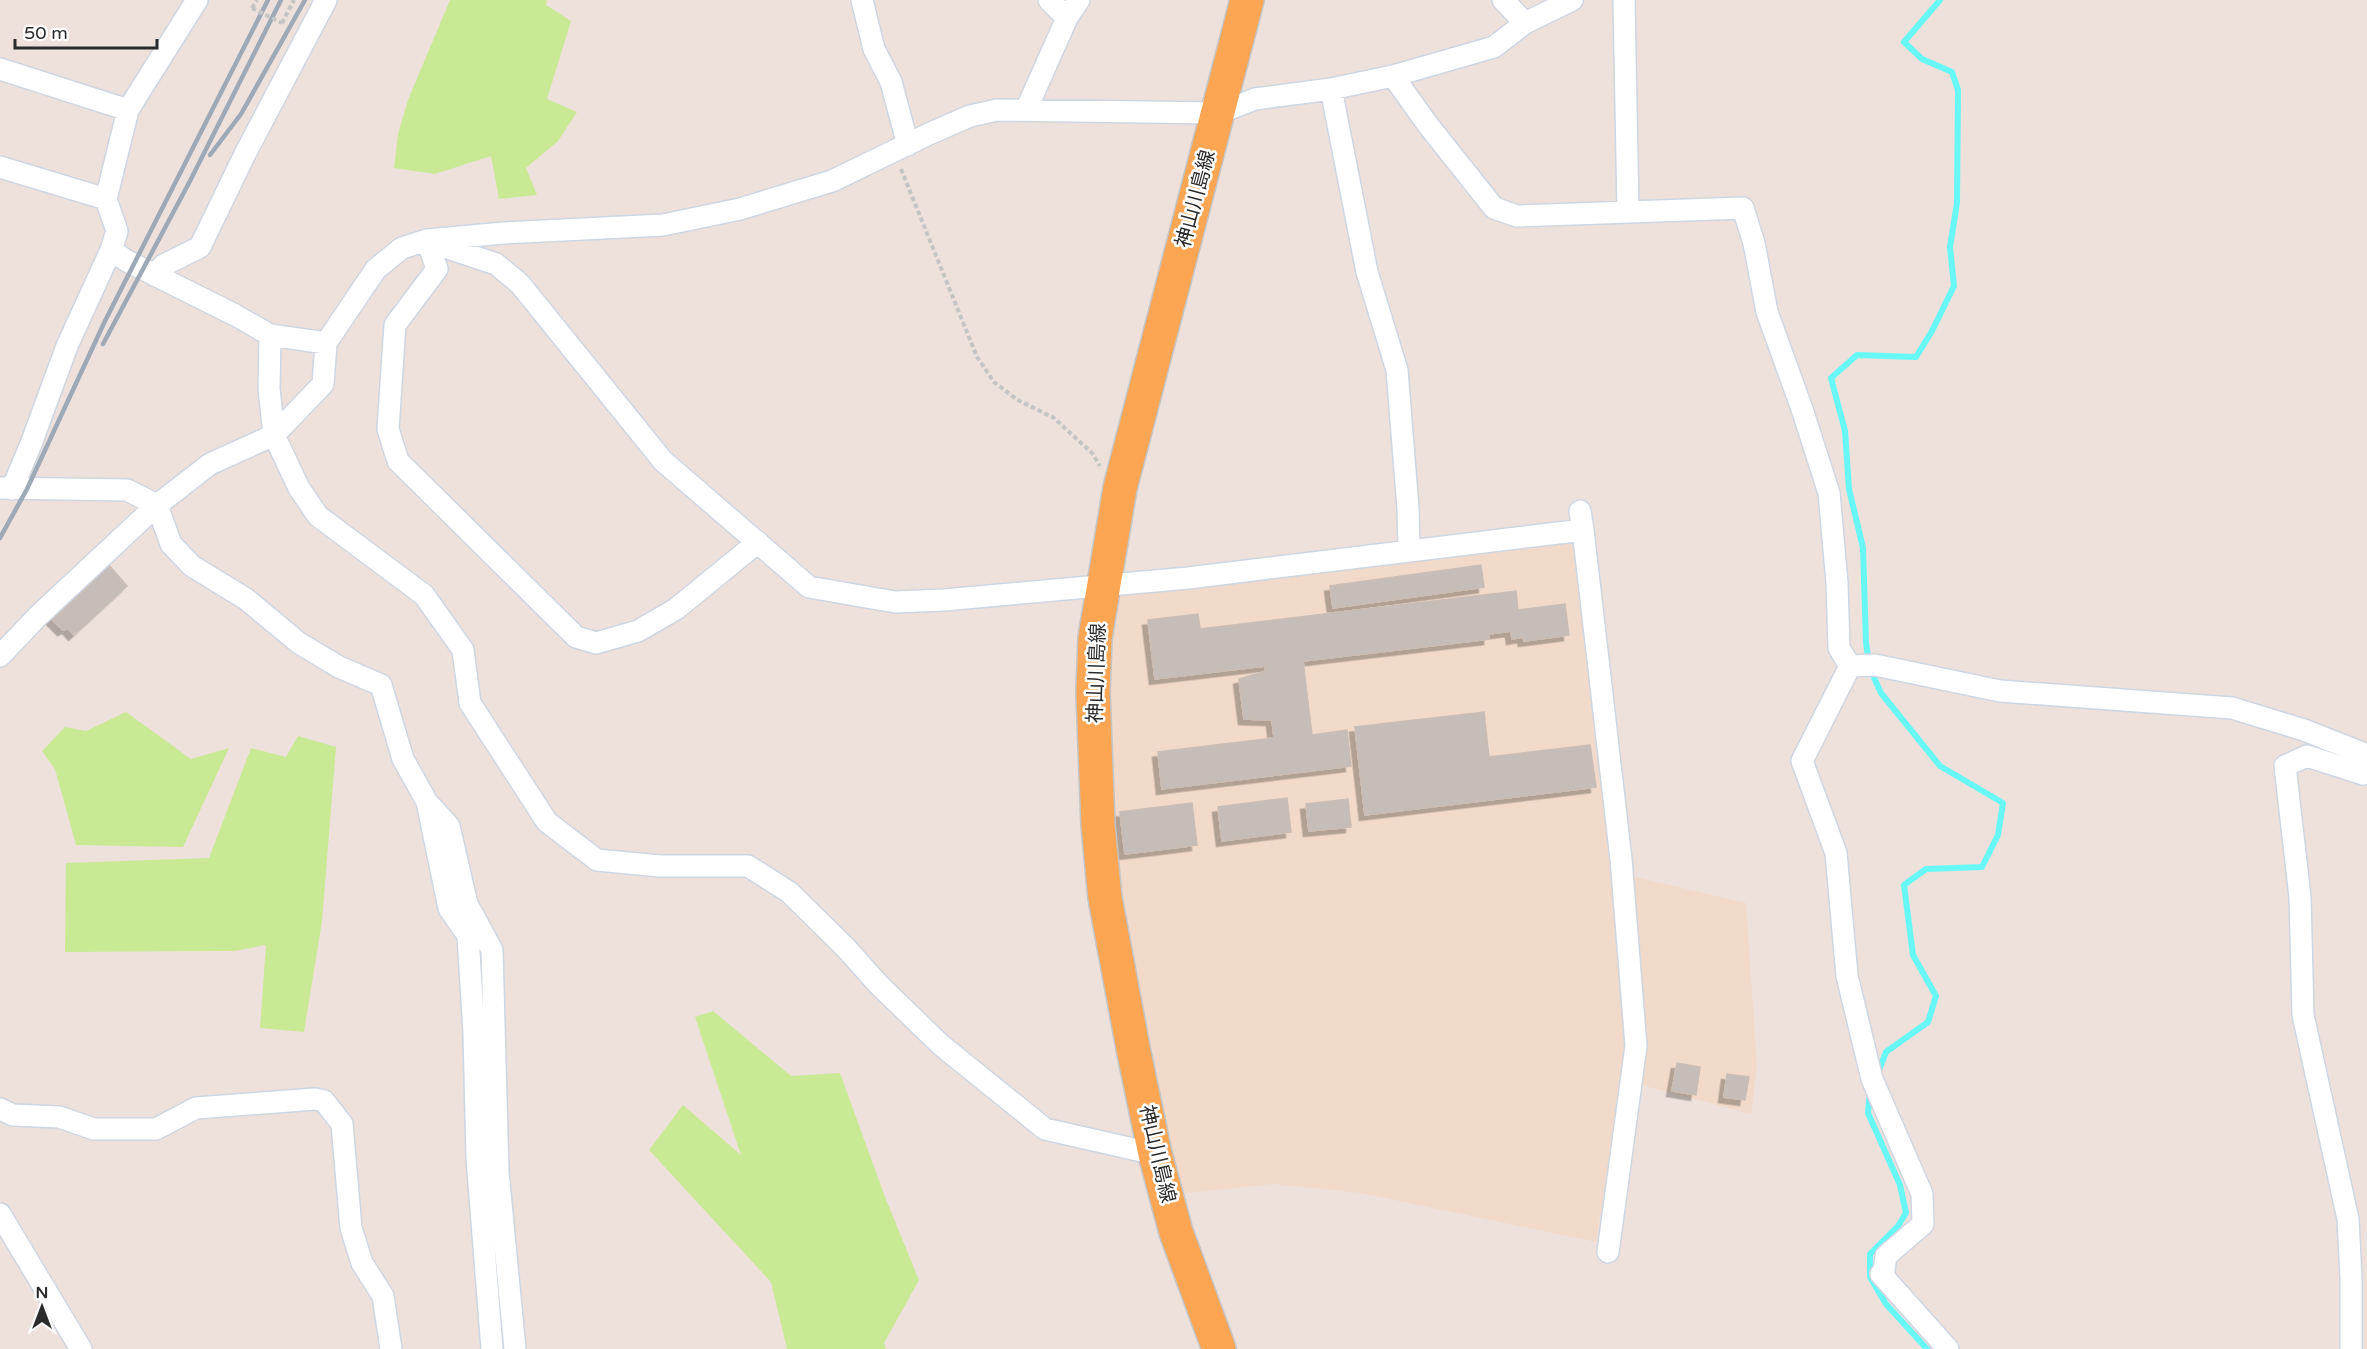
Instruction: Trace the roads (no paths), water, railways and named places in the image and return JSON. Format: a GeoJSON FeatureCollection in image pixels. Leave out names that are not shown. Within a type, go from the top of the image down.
{"type":"FeatureCollection","features":[{"type":"Feature","properties":{"kind":"main road","name":"神山川島線"},"geometry":{"type":"LineString","coordinates":[[1219,1349],[1176,1232],[1155,1154],[1105,898],[1098,825],[1093,692],[1095,638],[1120,488],[1247,0]]}},
{"type":"Feature","properties":{"kind":"street"},"geometry":{"type":"LineString","coordinates":[[197,0],[128,110],[106,199],[117,231],[111,250],[6,488],[127,490],[157,505],[171,544],[192,566],[246,599],[299,643],[339,667],[381,685],[403,759],[427,802],[449,826],[467,904],[492,950],[498,1172],[514,1349]]}},
{"type":"Feature","properties":{"kind":"street"},"geometry":{"type":"LineString","coordinates":[[154,275],[164,265],[200,248],[244,154],[326,0]]}},
{"type":"Feature","properties":{"kind":"street"},"geometry":{"type":"LineString","coordinates":[[862,0],[874,50],[891,82],[901,148]]}},
{"type":"Feature","properties":{"kind":"street"},"geometry":{"type":"LineString","coordinates":[[1049,0],[1067,18]]}},
{"type":"Feature","properties":{"kind":"street"},"geometry":{"type":"LineString","coordinates":[[1026,110],[1067,18],[1079,0]]}},
{"type":"Feature","properties":{"kind":"street"},"geometry":{"type":"LineString","coordinates":[[1503,0],[1525,23]]}},
{"type":"Feature","properties":{"kind":"street"},"geometry":{"type":"LineString","coordinates":[[0,656],[38,616],[157,505],[210,464],[274,435],[323,384],[326,343],[376,269],[402,248],[427,240],[504,233],[663,225],[740,210],[832,181],[970,117],[997,110],[1219,113],[1255,99],[1331,89],[1393,76],[1494,47],[1525,23],[1572,0]]}},
{"type":"Feature","properties":{"kind":"street"},"geometry":{"type":"LineString","coordinates":[[1624,0],[1628,211]]}},
{"type":"Feature","properties":{"kind":"street"},"geometry":{"type":"LineString","coordinates":[[0,69],[128,110]]}},
{"type":"Feature","properties":{"kind":"street"},"geometry":{"type":"LineString","coordinates":[[1393,76],[1428,125],[1494,208],[1517,216],[1743,208],[1754,243],[1767,312],[1829,493],[1837,583],[1839,648],[1862,666],[2000,691],[2232,708],[2304,730],[2367,755]]}},
{"type":"Feature","properties":{"kind":"street"},"geometry":{"type":"LineString","coordinates":[[1331,89],[1367,272],[1397,370],[1409,550]]}},
{"type":"Feature","properties":{"kind":"street"},"geometry":{"type":"LineString","coordinates":[[0,167],[106,199]]}},
{"type":"Feature","properties":{"kind":"street"},"geometry":{"type":"LineString","coordinates":[[427,240],[496,264],[520,284],[663,461],[809,586],[895,602],[944,600],[1188,578],[1409,550],[1582,520],[1621,859],[1636,1046],[1608,1252]]}},
{"type":"Feature","properties":{"kind":"street"},"geometry":{"type":"LineString","coordinates":[[427,240],[437,269],[395,325],[388,429],[398,461],[576,637],[596,643],[638,630],[676,609],[758,542]]}},
{"type":"Feature","properties":{"kind":"street"},"geometry":{"type":"LineString","coordinates":[[111,250],[270,335],[326,343]]}},
{"type":"Feature","properties":{"kind":"street"},"geometry":{"type":"LineString","coordinates":[[270,335],[269,390],[274,435],[298,488],[318,516],[424,595],[463,650],[470,703],[547,822],[597,860],[660,866],[748,866],[789,892],[879,986],[941,1045],[1045,1129],[1155,1154]]}},
{"type":"Feature","properties":{"kind":"street"},"geometry":{"type":"LineString","coordinates":[[1862,666],[1802,760],[1836,853],[1847,976],[1875,1086],[1922,1194],[1923,1224],[1886,1256],[1884,1270],[1881,1274],[1948,1349]]}},
{"type":"Feature","properties":{"kind":"street"},"geometry":{"type":"LineString","coordinates":[[2350,1349],[2351,1278],[2348,1219],[2303,1015],[2300,897],[2285,766],[2307,756],[2363,774],[2367,768]]}},
{"type":"Feature","properties":{"kind":"street"},"geometry":{"type":"LineString","coordinates":[[427,802],[449,908],[468,936],[474,1033],[477,1158],[492,1349]]}},
{"type":"Feature","properties":{"kind":"street"},"geometry":{"type":"LineString","coordinates":[[0,1108],[13,1115],[60,1117],[94,1129],[156,1129],[196,1108],[315,1099],[324,1101],[342,1124],[351,1228],[362,1263],[383,1296],[391,1349]]}},
{"type":"Feature","properties":{"kind":"street"},"geometry":{"type":"LineString","coordinates":[[0,1214],[81,1349]]}},
{"type":"Feature","properties":{"kind":"waterway"},"geometry":{"type":"LineString","coordinates":[[1878,1073],[1886,1052],[1928,1022],[1936,996],[1913,955],[1904,885],[1926,869],[1982,867],[1998,835],[2003,803],[1940,766],[1881,693],[1870,669],[1866,643],[1863,548],[1849,489],[1845,431],[1831,378],[1857,355],[1916,357],[1932,331],[1954,286],[1950,247],[1957,203],[1958,90],[1952,72],[1922,59],[1904,42],[1940,0]]}},
{"type":"Feature","properties":{"kind":"waterway"},"geometry":{"type":"LineString","coordinates":[[1870,1091],[1868,1113],[1900,1185],[1906,1213],[1898,1226],[1870,1254],[1870,1277],[1886,1304],[1927,1349]]}},
{"type":"Feature","properties":{"kind":"railway"},"geometry":{"type":"LineString","coordinates":[[0,538],[27,489],[105,321],[268,0]]}},
{"type":"Feature","properties":{"kind":"railway"},"geometry":{"type":"LineString","coordinates":[[103,344],[190,181],[281,0]]}},
{"type":"Feature","properties":{"kind":"railway"},"geometry":{"type":"LineString","coordinates":[[210,155],[241,114],[305,0]]}}]}
